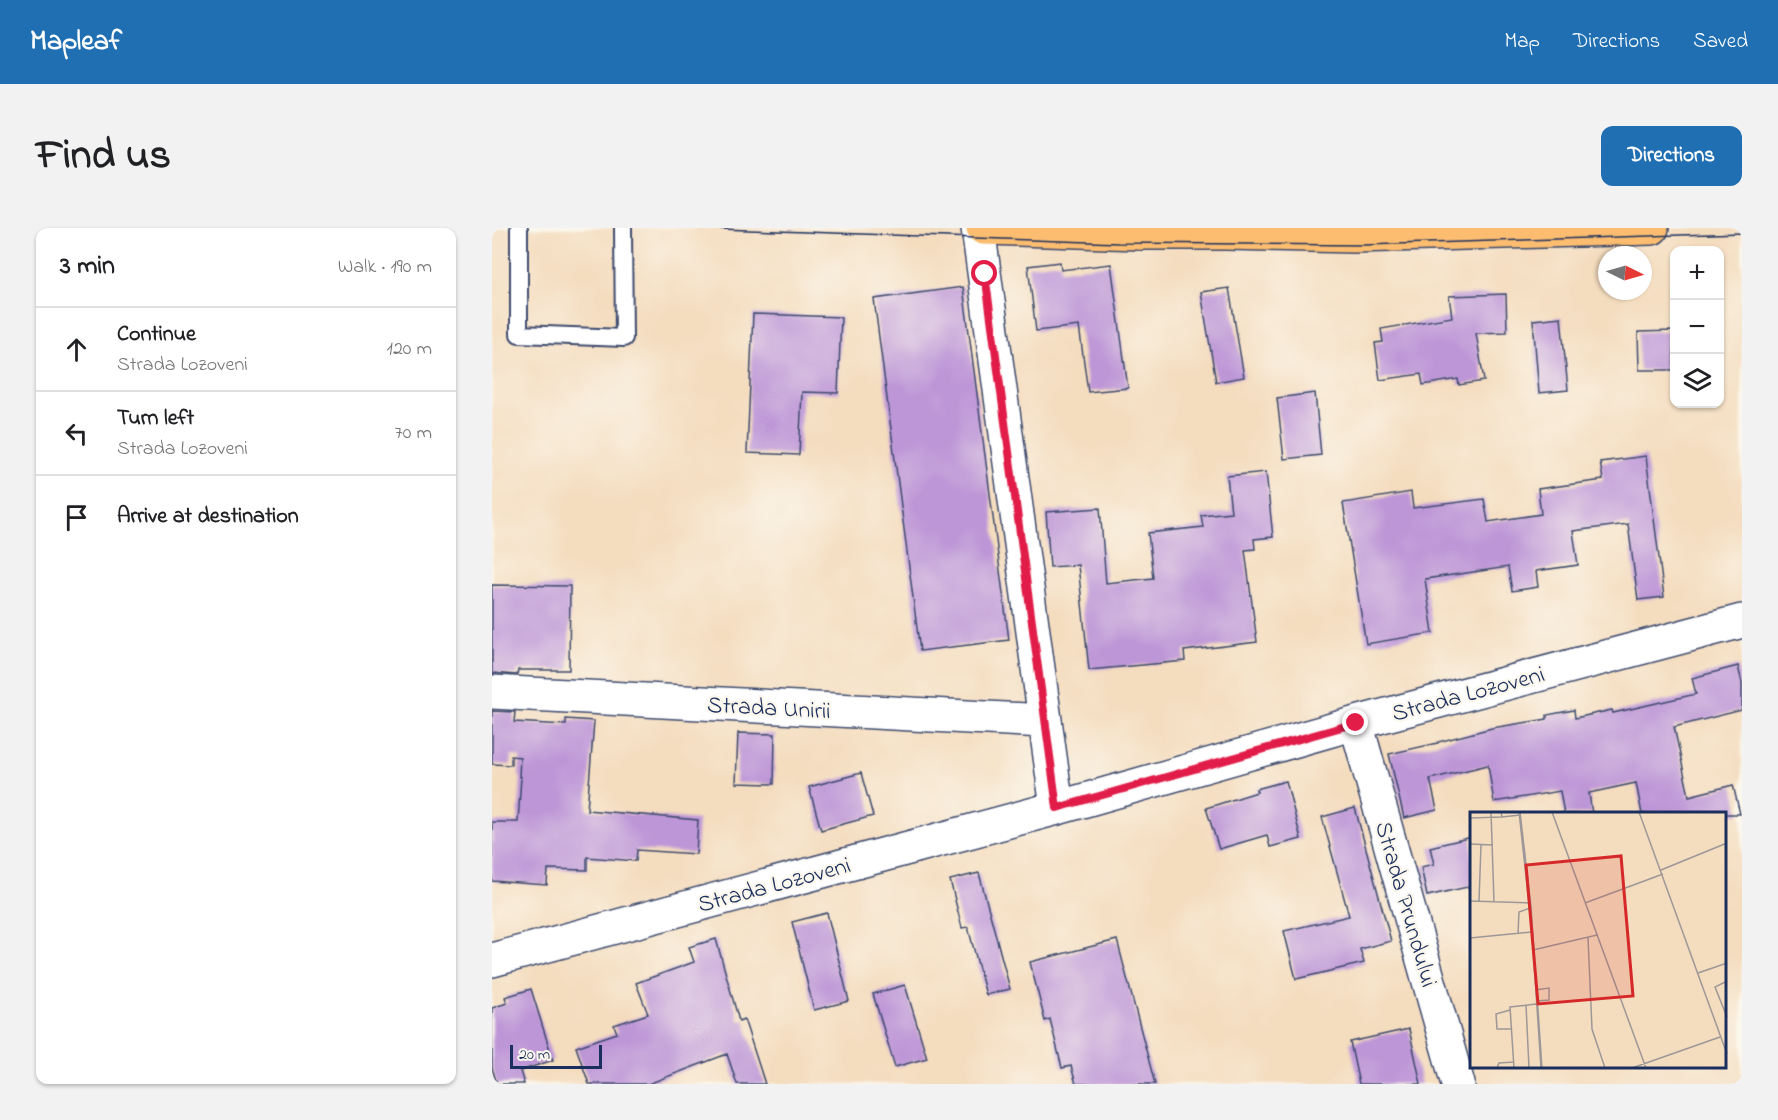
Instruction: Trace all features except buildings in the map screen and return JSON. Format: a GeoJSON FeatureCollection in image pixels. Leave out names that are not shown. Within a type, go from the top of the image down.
{"type":"FeatureCollection","features":[{"type":"Feature","properties":{"kind":"main road"},"geometry":{"type":"LineString","coordinates":[[981,228],[1225,232],[1652,228]]}},
{"type":"Feature","properties":{"kind":"street"},"geometry":{"type":"LineString","coordinates":[[981,228],[1057,808]]}},
{"type":"Feature","properties":{"kind":"street","name":"Strada Lozoveni"},"geometry":{"type":"LineString","coordinates":[[492,960],[1057,808],[1356,723],[1742,621]]}},
{"type":"Feature","properties":{"kind":"street","name":"Strada Unirii"},"geometry":{"type":"LineString","coordinates":[[492,692],[1045,721]]}},
{"type":"Feature","properties":{"kind":"street","name":"Strada Prundului"},"geometry":{"type":"LineString","coordinates":[[1356,723],[1458,1084]]}},
{"type":"Feature","properties":{"kind":"lane"},"geometry":{"type":"LineString","coordinates":[[519,228],[519,334],[624,338],[623,228]]}},
{"type":"Feature","properties":{"kind":"tram line"},"geometry":{"type":"LineString","coordinates":[[689,228],[1118,243],[1364,245],[1742,233]]}},
{"type":"Feature","properties":{"kind":"route"},"geometry":{"type":"LineString","coordinates":[[985,274],[1057,808],[1356,723]]}}]}
